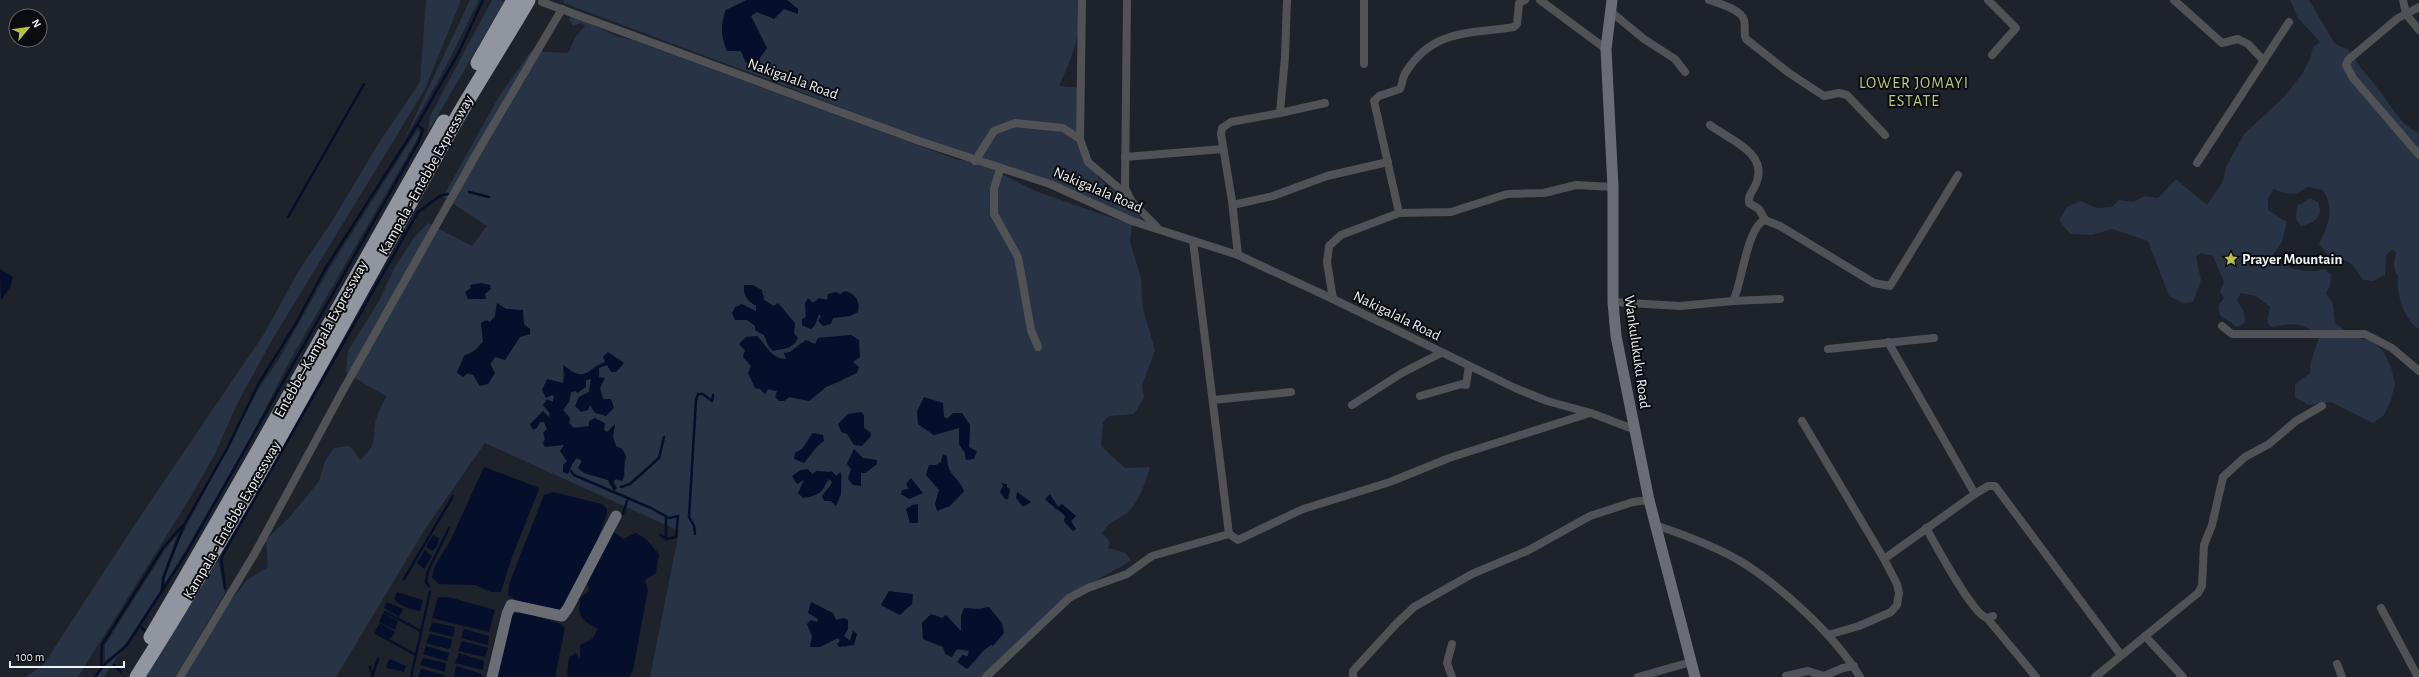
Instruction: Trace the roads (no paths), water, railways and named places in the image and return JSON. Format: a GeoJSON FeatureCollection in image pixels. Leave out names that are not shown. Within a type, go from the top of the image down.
{"type":"FeatureCollection","features":[{"type":"Feature","properties":{"kind":"highway","name":"Entebbe–Kampala Expressway"},"geometry":{"type":"LineString","coordinates":[[127,677],[228,506],[302,370],[524,2]]}},
{"type":"Feature","properties":{"kind":"highway","name":"Kampala - Entebbe Expressway"},"geometry":{"type":"LineString","coordinates":[[137,677],[191,592],[247,496],[460,113],[524,2]]}},
{"type":"Feature","properties":{"kind":"main road","name":"Wankulukuku Road"},"geometry":{"type":"LineString","coordinates":[[1611,5],[1606,48],[1613,187],[1613,302],[1616,336],[1633,429],[1649,500],[1695,677]]}},
{"type":"Feature","properties":{"kind":"main road"},"geometry":{"type":"LineString","coordinates":[[492,677],[507,614],[511,605],[562,616],[568,608],[616,516]]}},
{"type":"Feature","properties":{"kind":"street"},"geometry":{"type":"LineString","coordinates":[[1082,0],[1080,138],[1088,162],[1127,195],[1157,228]]}},
{"type":"Feature","properties":{"kind":"street"},"geometry":{"type":"LineString","coordinates":[[1127,0],[1127,195]]}},
{"type":"Feature","properties":{"kind":"street"},"geometry":{"type":"LineString","coordinates":[[1280,113],[1285,57],[1287,0]]}},
{"type":"Feature","properties":{"kind":"street"},"geometry":{"type":"LineString","coordinates":[[1364,0],[1364,64]]}},
{"type":"Feature","properties":{"kind":"street"},"geometry":{"type":"LineString","coordinates":[[1399,213],[1374,104],[1376,98],[1400,89],[1404,74],[1421,52],[1432,43],[1451,36],[1514,27],[1517,24],[1518,5],[1524,0]]}},
{"type":"Feature","properties":{"kind":"street"},"geometry":{"type":"LineString","coordinates":[[1540,0],[1606,48]]}},
{"type":"Feature","properties":{"kind":"street"},"geometry":{"type":"LineString","coordinates":[[1709,0],[1740,15],[1744,20],[1744,35],[1746,39],[1784,69],[1824,96],[1839,93],[1847,95],[1885,135]]}},
{"type":"Feature","properties":{"kind":"street"},"geometry":{"type":"LineString","coordinates":[[1988,0],[2016,28],[1992,55]]}},
{"type":"Feature","properties":{"kind":"street"},"geometry":{"type":"LineString","coordinates":[[2174,0],[2222,43],[2238,39],[2248,44],[2264,61]]}},
{"type":"Feature","properties":{"kind":"street"},"geometry":{"type":"LineString","coordinates":[[2403,0],[2406,14],[2419,30]]}},
{"type":"Feature","properties":{"kind":"street","name":"Nakigalala Road"},"geometry":{"type":"LineString","coordinates":[[524,2],[562,9],[975,161],[1050,184],[1132,221],[1238,255],[1333,299],[1441,353],[1529,394],[1591,413],[1633,429]]}},
{"type":"Feature","properties":{"kind":"street"},"geometry":{"type":"LineString","coordinates":[[1611,5],[1644,40],[1674,59],[1685,72]]}},
{"type":"Feature","properties":{"kind":"street"},"geometry":{"type":"LineString","coordinates":[[2419,7],[2398,18],[2348,60],[2346,65],[2351,75],[2419,155]]}},
{"type":"Feature","properties":{"kind":"street"},"geometry":{"type":"LineString","coordinates":[[180,677],[255,554],[342,392],[478,151],[562,9]]}},
{"type":"Feature","properties":{"kind":"street"},"geometry":{"type":"LineString","coordinates":[[2197,163],[2289,22]]}},
{"type":"Feature","properties":{"kind":"street"},"geometry":{"type":"LineString","coordinates":[[1238,255],[1221,134],[1226,124],[1249,117],[1280,113],[1325,104]]}},
{"type":"Feature","properties":{"kind":"street"},"geometry":{"type":"LineString","coordinates":[[975,161],[994,131],[1016,123],[1063,128],[1080,138]]}},
{"type":"Feature","properties":{"kind":"street"},"geometry":{"type":"LineString","coordinates":[[1710,125],[1748,150],[1756,159],[1758,180],[1748,200],[1749,204],[1760,209],[1764,220],[1780,226],[1874,283],[1890,286],[1958,175]]}},
{"type":"Feature","properties":{"kind":"street"},"geometry":{"type":"LineString","coordinates":[[1126,157],[1223,149]]}},
{"type":"Feature","properties":{"kind":"street"},"geometry":{"type":"LineString","coordinates":[[1232,205],[1273,196],[1327,176],[1388,162]]}},
{"type":"Feature","properties":{"kind":"street"},"geometry":{"type":"LineString","coordinates":[[1000,169],[994,189],[994,214],[1018,257],[1031,330],[1038,347]]}},
{"type":"Feature","properties":{"kind":"street"},"geometry":{"type":"LineString","coordinates":[[1333,299],[1326,262],[1329,246],[1349,231],[1399,213],[1457,211],[1507,194],[1544,193],[1576,185],[1613,187]]}},
{"type":"Feature","properties":{"kind":"street"},"geometry":{"type":"LineString","coordinates":[[1733,301],[1740,287],[1752,235],[1757,225],[1764,220]]}},
{"type":"Feature","properties":{"kind":"street"},"geometry":{"type":"LineString","coordinates":[[1193,241],[1229,534],[1238,540],[1277,520],[1303,509],[1390,482],[1449,458],[1591,413]]}},
{"type":"Feature","properties":{"kind":"street"},"geometry":{"type":"LineString","coordinates":[[1613,302],[1680,306],[1733,301],[1749,302],[1780,299]]}},
{"type":"Feature","properties":{"kind":"street"},"geometry":{"type":"LineString","coordinates":[[2222,326],[2232,334],[2365,334],[2392,348],[2419,371]]}},
{"type":"Feature","properties":{"kind":"street"},"geometry":{"type":"LineString","coordinates":[[1828,349],[1934,338]]}},
{"type":"Feature","properties":{"kind":"street"},"geometry":{"type":"LineString","coordinates":[[1888,342],[1975,494]]}},
{"type":"Feature","properties":{"kind":"street"},"geometry":{"type":"LineString","coordinates":[[1352,405],[1402,373],[1441,353]]}},
{"type":"Feature","properties":{"kind":"street"},"geometry":{"type":"LineString","coordinates":[[1420,396],[1462,384],[1466,386],[1469,366]]}},
{"type":"Feature","properties":{"kind":"street"},"geometry":{"type":"LineString","coordinates":[[1213,400],[1291,392]]}},
{"type":"Feature","properties":{"kind":"street"},"geometry":{"type":"LineString","coordinates":[[2095,677],[2198,593],[2202,586],[2204,545],[2212,525],[2223,477],[2245,457],[2269,444],[2296,421],[2322,406]]}},
{"type":"Feature","properties":{"kind":"street"},"geometry":{"type":"LineString","coordinates":[[1802,421],[1884,560],[1897,584],[1899,593],[1897,604],[1891,612],[1859,626],[1828,635]]}},
{"type":"Feature","properties":{"kind":"street"},"geometry":{"type":"LineString","coordinates":[[1884,560],[1926,528],[1975,494],[1992,485],[1999,489],[2122,655]]}},
{"type":"Feature","properties":{"kind":"street"},"geometry":{"type":"LineString","coordinates":[[1353,677],[1353,671],[1396,624],[1414,607],[1472,574],[1529,550],[1590,516],[1621,505],[1649,500]]}},
{"type":"Feature","properties":{"kind":"street"},"geometry":{"type":"LineString","coordinates":[[1655,525],[1679,534],[1744,564],[1775,587],[1828,635],[1854,666],[1860,677]]}},
{"type":"Feature","properties":{"kind":"street"},"geometry":{"type":"LineString","coordinates":[[1926,528],[1970,603],[1982,617],[1990,617],[2036,677]]}},
{"type":"Feature","properties":{"kind":"street"},"geometry":{"type":"LineString","coordinates":[[986,677],[1074,596],[1127,574],[1152,556],[1229,534]]}},
{"type":"Feature","properties":{"kind":"street"},"geometry":{"type":"LineString","coordinates":[[2381,608],[2418,677]]}},
{"type":"Feature","properties":{"kind":"street"},"geometry":{"type":"LineString","coordinates":[[2145,636],[2183,677]]}},
{"type":"Feature","properties":{"kind":"street"},"geometry":{"type":"LineString","coordinates":[[1452,644],[1447,663],[1452,677]]}},
{"type":"Feature","properties":{"kind":"street"},"geometry":{"type":"LineString","coordinates":[[1638,677],[1691,662]]}},
{"type":"Feature","properties":{"kind":"street"},"geometry":{"type":"LineString","coordinates":[[2337,664],[2342,677]]}},
{"type":"Feature","properties":{"kind":"street"},"geometry":{"type":"LineString","coordinates":[[1786,676],[1808,671],[1824,676],[1843,668],[1854,666]]}},
{"type":"Feature","properties":{"kind":"waterway"},"geometry":{"type":"LineString","coordinates":[[162,592],[163,578],[184,525],[227,449],[259,383],[295,325],[325,269],[417,125],[458,54],[483,0]]}},
{"type":"Feature","properties":{"kind":"waterway"},"geometry":{"type":"LineString","coordinates":[[288,217],[364,84]]}},
{"type":"Feature","properties":{"kind":"waterway"},"geometry":{"type":"LineString","coordinates":[[95,677],[104,665],[127,645],[187,552],[418,143],[423,130],[417,124]]}},
{"type":"Feature","properties":{"kind":"waterway"},"geometry":{"type":"LineString","coordinates":[[469,192],[489,197]]}},
{"type":"Feature","properties":{"kind":"waterway"},"geometry":{"type":"LineString","coordinates":[[225,588],[221,558],[418,212],[440,196],[448,194]]}},
{"type":"Feature","properties":{"kind":"waterway"},"geometry":{"type":"LineString","coordinates":[[695,534],[694,526],[689,517],[696,400],[698,394],[703,394],[712,401],[713,395]]}},
{"type":"Feature","properties":{"kind":"waterway"},"geometry":{"type":"LineString","coordinates":[[621,487],[630,484],[659,458],[664,437]]}},
{"type":"Feature","properties":{"kind":"waterway"},"geometry":{"type":"LineString","coordinates":[[571,471],[574,475],[651,508],[669,518],[678,516],[676,537],[666,539]]}},
{"type":"Feature","properties":{"kind":"waterway"},"geometry":{"type":"LineString","coordinates":[[404,579],[453,496]]}},
{"type":"Feature","properties":{"kind":"waterway"},"geometry":{"type":"LineString","coordinates":[[623,514],[628,498]]}},
{"type":"Feature","properties":{"kind":"waterway"},"geometry":{"type":"LineString","coordinates":[[660,535],[666,539],[666,516]]}},
{"type":"Feature","properties":{"kind":"waterway"},"geometry":{"type":"LineString","coordinates":[[101,668],[102,645],[163,548],[182,526]]}},
{"type":"Feature","properties":{"kind":"waterway"},"geometry":{"type":"LineString","coordinates":[[429,586],[426,582],[428,571],[449,528]]}},
{"type":"Feature","properties":{"kind":"waterway"},"geometry":{"type":"LineString","coordinates":[[411,677],[430,592]]}},
{"type":"Feature","properties":{"kind":"waterway"},"geometry":{"type":"LineString","coordinates":[[385,612],[421,631]]}},
{"type":"Feature","properties":{"kind":"waterway"},"geometry":{"type":"LineString","coordinates":[[141,627],[145,631]]}},
{"type":"Feature","properties":{"kind":"waterway"},"geometry":{"type":"LineString","coordinates":[[376,633],[416,655]]}},
{"type":"Feature","properties":{"kind":"waterway"},"geometry":{"type":"LineString","coordinates":[[372,677],[378,659]]}},
{"type":"Feature","properties":{"kind":"waterway"},"geometry":{"type":"LineString","coordinates":[[114,665],[121,672]]}},
{"type":"Feature","properties":{"kind":"waterway"},"geometry":{"type":"LineString","coordinates":[[370,667],[372,674]]}},
{"type":"Feature","properties":{"kind":"place","name":"Prayer Mountain"},"geometry":{"type":"Point","coordinates":[2231,259]}},
{"type":"Feature","properties":{"kind":"district","name":"LOWER JOMAYI ESTATE"},"geometry":{"type":"Point","coordinates":[1914,92]}}]}
